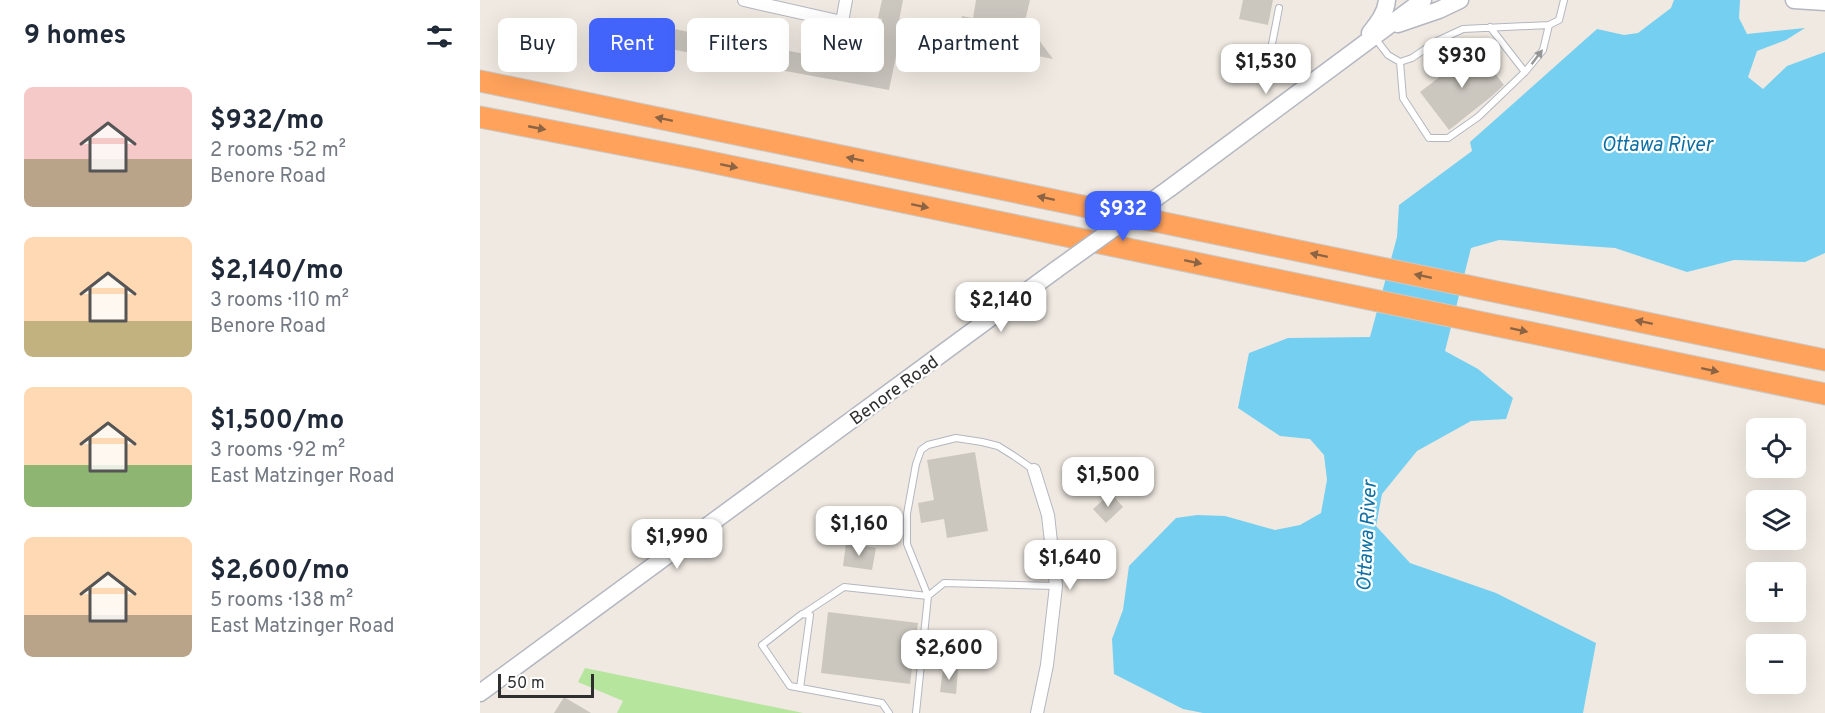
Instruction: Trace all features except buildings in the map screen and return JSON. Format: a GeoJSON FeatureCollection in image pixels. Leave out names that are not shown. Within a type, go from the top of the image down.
{"type":"FeatureCollection","features":[{"type":"Feature","properties":{"kind":"highway"},"geometry":{"type":"LineString","coordinates":[[480,81],[1825,360]]}},
{"type":"Feature","properties":{"kind":"highway"},"geometry":{"type":"LineString","coordinates":[[480,117],[731,166],[1825,394]]}},
{"type":"Feature","properties":{"kind":"main road"},"geometry":{"type":"LineString","coordinates":[[1373,37],[1388,3],[1387,0]]}},
{"type":"Feature","properties":{"kind":"main road","name":"Benore Road"},"geometry":{"type":"LineString","coordinates":[[480,693],[1423,0]]}},
{"type":"Feature","properties":{"kind":"main road"},"geometry":{"type":"LineString","coordinates":[[1373,37],[1460,0]]}},
{"type":"Feature","properties":{"kind":"main road"},"geometry":{"type":"LineString","coordinates":[[1794,0],[1825,2]]}},
{"type":"Feature","properties":{"kind":"street"},"geometry":{"type":"LineString","coordinates":[[744,0],[842,22],[846,0]]}},
{"type":"Feature","properties":{"kind":"street"},"geometry":{"type":"LineString","coordinates":[[1034,470],[1048,515],[1056,586],[1047,664],[1038,713]]}},
{"type":"Feature","properties":{"kind":"lane"},"geometry":{"type":"LineString","coordinates":[[1373,37],[1388,55],[1400,62],[1412,58],[1437,41],[1463,29],[1549,25],[1559,20],[1564,0]]}},
{"type":"Feature","properties":{"kind":"lane"},"geometry":{"type":"LineString","coordinates":[[1272,44],[1280,8]]}},
{"type":"Feature","properties":{"kind":"lane"},"geometry":{"type":"LineString","coordinates":[[1400,62],[1403,98],[1429,138],[1448,138],[1479,117],[1525,72],[1543,50],[1549,25]]}},
{"type":"Feature","properties":{"kind":"lane"},"geometry":{"type":"LineString","coordinates":[[1491,27],[1525,72]]}},
{"type":"Feature","properties":{"kind":"lane"},"geometry":{"type":"LineString","coordinates":[[916,713],[928,596],[907,544],[907,513],[916,464],[921,450],[928,445],[956,438],[982,442],[998,446],[1034,470]]}},
{"type":"Feature","properties":{"kind":"lane"},"geometry":{"type":"LineString","coordinates":[[889,713],[882,703],[790,686],[762,645],[802,614],[844,587],[928,596],[944,583],[1056,586]]}},
{"type":"Feature","properties":{"kind":"lane"},"geometry":{"type":"LineString","coordinates":[[800,688],[810,615],[802,614]]}},
{"type":"Feature","properties":{"kind":"green space"},"geometry":{"type":"Polygon","coordinates":[[[585,668],[803,713],[617,713],[623,701],[578,682],[585,668]]]}},
{"type":"Feature","properties":{"kind":"water","name":"Ottawa River"},"geometry":{"type":"Polygon","coordinates":[[[1674,0],[1740,0],[1739,18],[1747,34],[1805,28],[1786,40],[1757,51],[1748,77],[1763,89],[1787,66],[1825,52],[1825,253],[1805,262],[1734,260],[1687,272],[1615,248],[1499,240],[1471,248],[1445,351],[1478,369],[1513,398],[1506,419],[1471,421],[1417,451],[1382,494],[1376,526],[1410,563],[1496,593],[1596,643],[1583,713],[1203,713],[1183,709],[1114,674],[1112,639],[1123,610],[1129,566],[1176,518],[1197,515],[1225,516],[1275,530],[1300,525],[1321,513],[1327,480],[1324,455],[1310,439],[1280,436],[1238,408],[1249,353],[1288,338],[1370,337],[1397,237],[1399,205],[1472,151],[1470,142],[1597,29],[1624,35],[1638,33],[1671,8],[1674,0]]]}}]}
